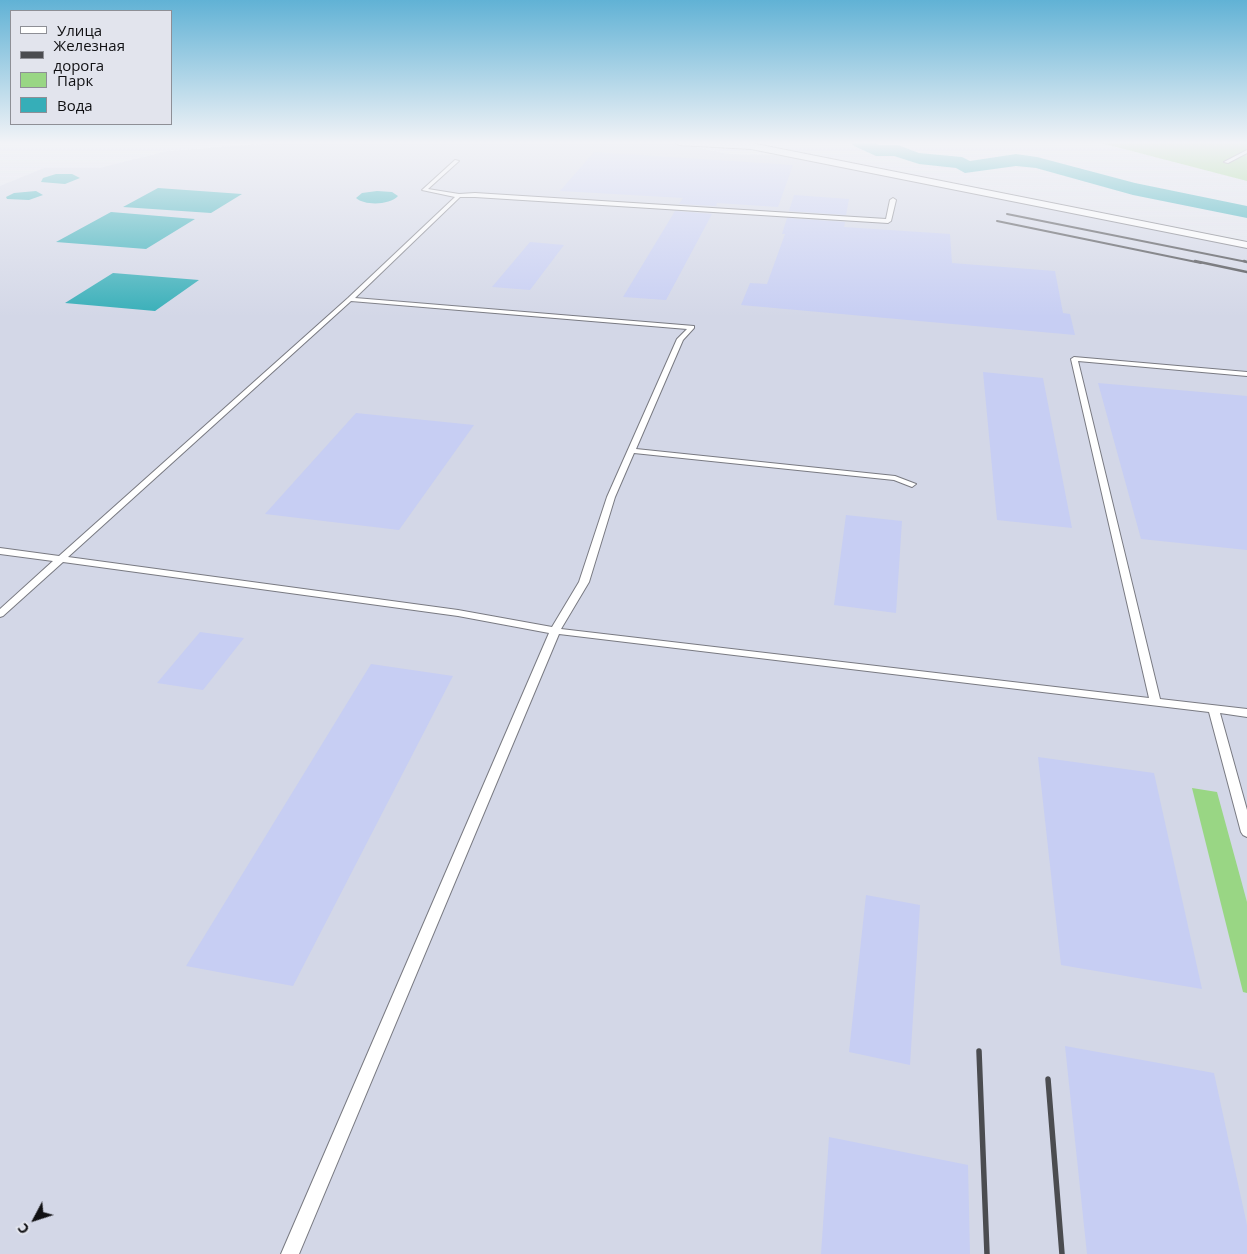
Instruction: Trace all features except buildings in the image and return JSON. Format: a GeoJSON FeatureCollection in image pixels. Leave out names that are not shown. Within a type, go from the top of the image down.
{"type":"FeatureCollection","features":[{"type":"Feature","properties":{"kind":"street"},"geometry":{"type":"LineString","coordinates":[[1021,201],[1247,245]]}},
{"type":"Feature","properties":{"kind":"lane"},"geometry":{"type":"LineString","coordinates":[[0,614],[64,559],[454,201]]}},
{"type":"Feature","properties":{"kind":"lane"},"geometry":{"type":"LineString","coordinates":[[563,201],[888,221],[893,201]]}},
{"type":"Feature","properties":{"kind":"lane"},"geometry":{"type":"LineString","coordinates":[[290,1254],[555,631],[584,582],[611,497],[633,451],[680,340],[692,327],[350,298]]}},
{"type":"Feature","properties":{"kind":"lane"},"geometry":{"type":"LineString","coordinates":[[1155,700],[1074,359],[1247,374]]}},
{"type":"Feature","properties":{"kind":"lane"},"geometry":{"type":"LineString","coordinates":[[633,451],[894,478],[912,484]]}},
{"type":"Feature","properties":{"kind":"lane"},"geometry":{"type":"LineString","coordinates":[[0,551],[458,614],[555,631],[1155,700],[1247,713]]}},
{"type":"Feature","properties":{"kind":"lane"},"geometry":{"type":"LineString","coordinates":[[1213,708],[1247,832]]}},
{"type":"Feature","properties":{"kind":"shaded area"},"geometry":{"type":"Polygon","coordinates":[[[0,201],[1010,201],[1247,248],[1247,1254],[0,1254],[0,201]]]}},
{"type":"Feature","properties":{"kind":"green space"},"geometry":{"type":"Polygon","coordinates":[[[1192,788],[1217,792],[1247,902],[1247,993],[1243,992],[1192,788]]]}},
{"type":"Feature","properties":{"kind":"water"},"geometry":{"type":"Polygon","coordinates":[[[135,201],[231,201],[211,213],[123,207],[135,201]]]}},
{"type":"Feature","properties":{"kind":"water"},"geometry":{"type":"Polygon","coordinates":[[[359,201],[390,201],[384,203],[359,201]]]}},
{"type":"Feature","properties":{"kind":"water"},"geometry":{"type":"Polygon","coordinates":[[[111,212],[195,219],[146,249],[56,242],[111,212]]]}},
{"type":"Feature","properties":{"kind":"water"},"geometry":{"type":"Polygon","coordinates":[[[113,273],[199,280],[155,311],[65,303],[113,273]]]}},
{"type":"Feature","properties":{"kind":"waterway"},"geometry":{"type":"LineString","coordinates":[[1190,201],[1247,212]]}},
{"type":"Feature","properties":{"kind":"railway"},"geometry":{"type":"LineString","coordinates":[[1007,214],[1247,262],[1244,261]]}},
{"type":"Feature","properties":{"kind":"railway"},"geometry":{"type":"LineString","coordinates":[[997,221],[1201,263]]}},
{"type":"Feature","properties":{"kind":"railway"},"geometry":{"type":"LineString","coordinates":[[1195,261],[1247,272]]}},
{"type":"Feature","properties":{"kind":"railway"},"geometry":{"type":"LineString","coordinates":[[979,1051],[987,1254]]}},
{"type":"Feature","properties":{"kind":"railway"},"geometry":{"type":"LineString","coordinates":[[1048,1079],[1062,1254]]}}]}
